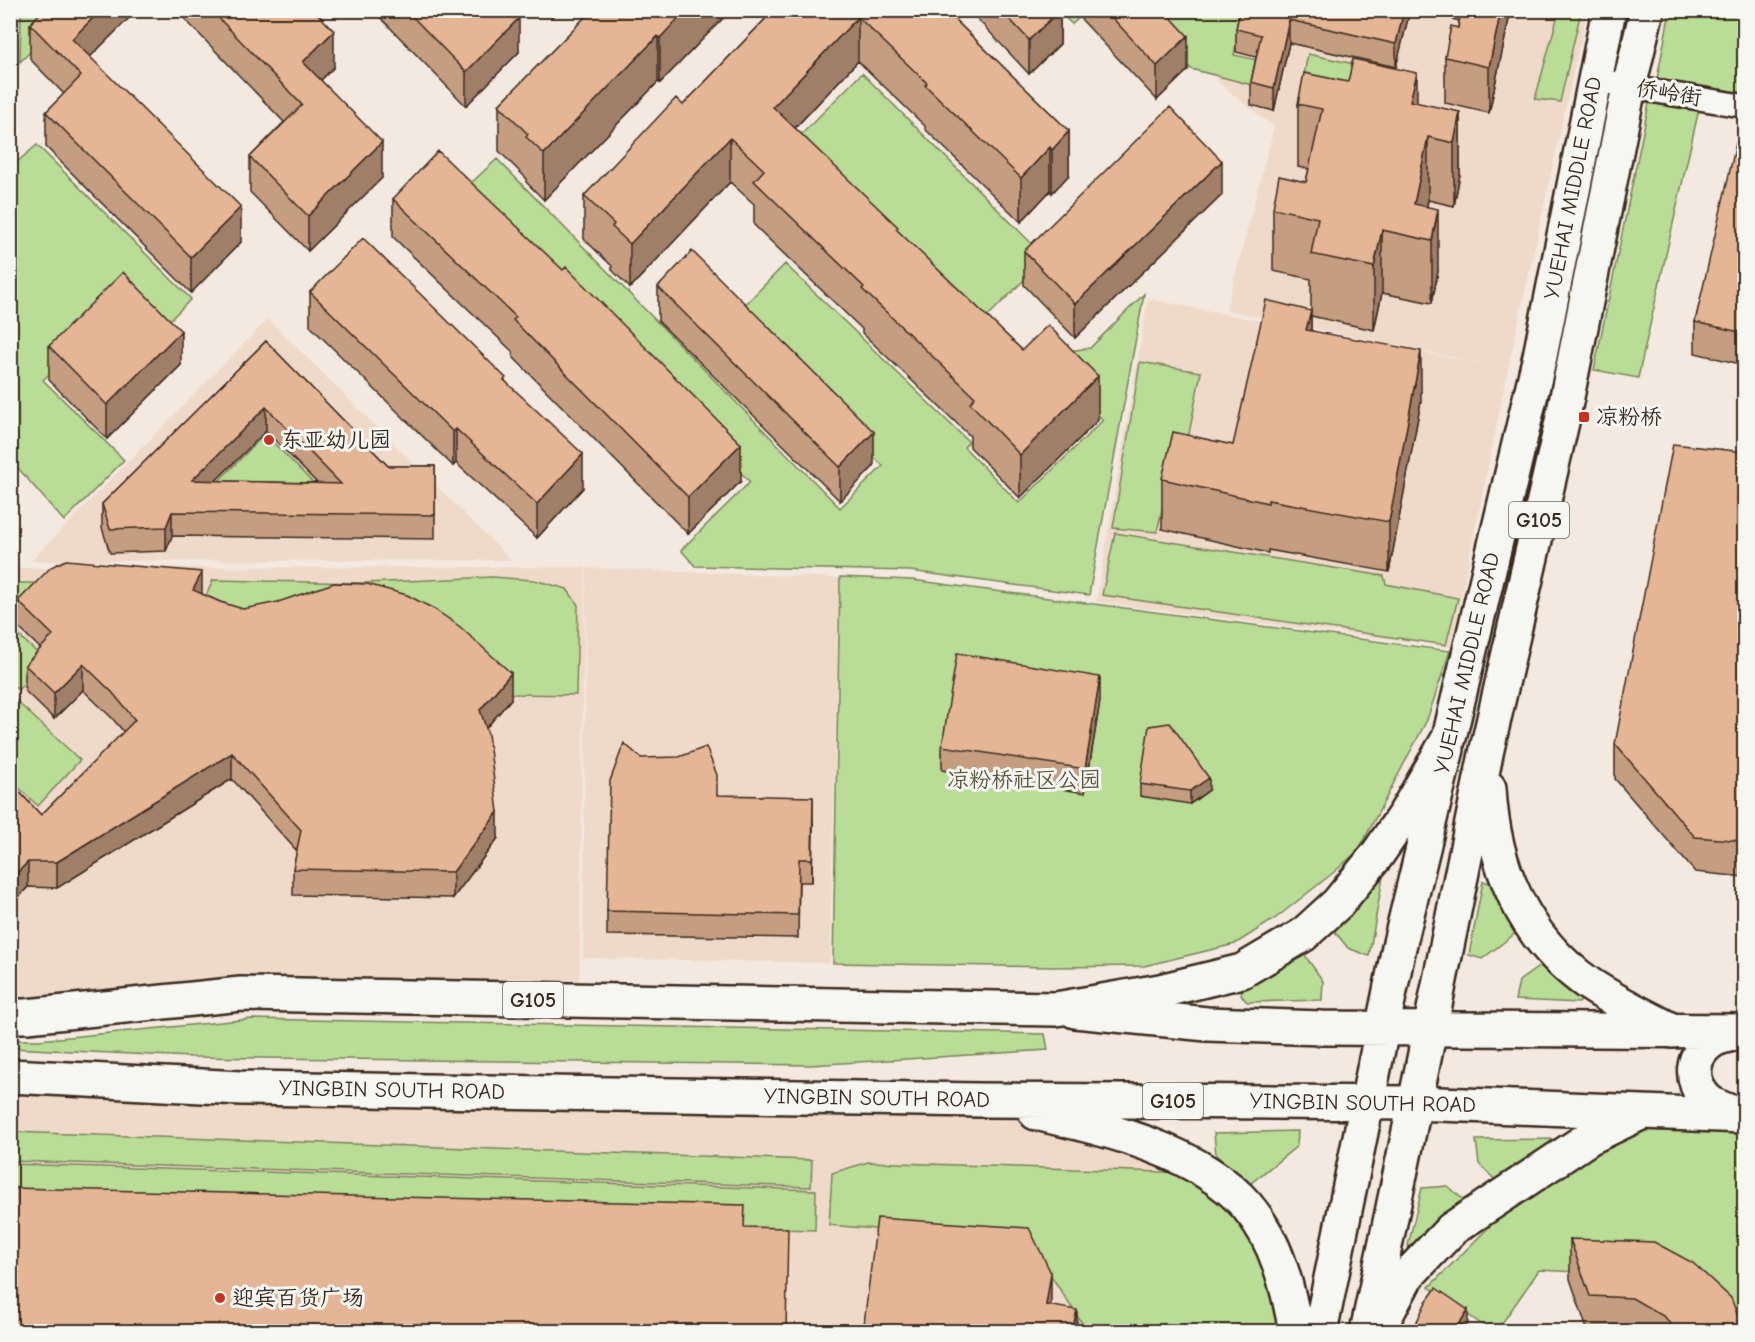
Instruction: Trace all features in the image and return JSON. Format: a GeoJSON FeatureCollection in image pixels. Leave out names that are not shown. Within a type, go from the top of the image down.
{"type":"FeatureCollection","features":[{"type":"Feature","properties":{"kind":"main road","name":"YUEHAI MIDDLE ROAD"},"geometry":{"type":"LineString","coordinates":[[1320,1332],[1399,947],[1540,356],[1609,10]]}},
{"type":"Feature","properties":{"kind":"main road","name":"YUEHAI MIDDLE ROAD"},"geometry":{"type":"LineString","coordinates":[[1367,1332],[1487,749],[1562,422],[1629,87],[1647,10]]}},
{"type":"Feature","properties":{"kind":"main road"},"geometry":{"type":"LineString","coordinates":[[1056,1009],[1160,992],[1242,971],[1303,935],[1338,903],[1377,855],[1405,814],[1449,738]]}},
{"type":"Feature","properties":{"kind":"main road"},"geometry":{"type":"LineString","coordinates":[[1487,749],[1492,828],[1510,888],[1525,914],[1561,960],[1589,984],[1673,1031]]}},
{"type":"Feature","properties":{"kind":"main road","name":"G105"},"geometry":{"type":"LineString","coordinates":[[10,1016],[241,994],[1056,1009]]}},
{"type":"Feature","properties":{"kind":"main road"},"geometry":{"type":"LineString","coordinates":[[1056,1009],[1207,1024],[1430,1029],[1744,1031]]}},
{"type":"Feature","properties":{"kind":"main road"},"geometry":{"type":"LineString","coordinates":[[1743,1115],[1718,1107],[1707,1100],[1699,1090],[1694,1077],[1695,1062],[1702,1049],[1716,1039],[1744,1031]]}},
{"type":"Feature","properties":{"kind":"main road","name":"YINGBIN SOUTH ROAD"},"geometry":{"type":"LineString","coordinates":[[10,1076],[241,1088],[979,1100],[1415,1103],[1743,1115]]}},
{"type":"Feature","properties":{"kind":"main road"},"geometry":{"type":"LineString","coordinates":[[979,1100],[1089,1125],[1138,1140],[1182,1159],[1226,1186],[1262,1226],[1274,1251],[1289,1290],[1296,1332]]}},
{"type":"Feature","properties":{"kind":"main road"},"geometry":{"type":"LineString","coordinates":[[1377,1332],[1407,1276],[1452,1229],[1589,1138],[1645,1111]]}},
{"type":"Feature","properties":{"kind":"street","name":"侨岭街"},"geometry":{"type":"LineString","coordinates":[[1595,79],[1629,87],[1744,106]]}},
{"type":"Feature","properties":{"kind":"shaded area"},"geometry":{"type":"Polygon","coordinates":[[[1234,11],[1587,11],[1508,369],[1451,647],[1096,602],[1148,299],[1492,366],[1226,310],[1274,127],[1217,82],[1234,11]]]}},
{"type":"Feature","properties":{"kind":"shaded area","name":"东亚幼儿园"},"geometry":{"type":"Polygon","coordinates":[[[268,319],[511,560],[31,561],[268,319]]]}},
{"type":"Feature","properties":{"kind":"shaded area"},"geometry":{"type":"Polygon","coordinates":[[[585,567],[579,1000],[11,1015],[11,568],[585,567]]]}},
{"type":"Feature","properties":{"kind":"shaded area"},"geometry":{"type":"Polygon","coordinates":[[[586,568],[839,578],[830,963],[583,958],[586,568]]]}},
{"type":"Feature","properties":{"kind":"shaded area","name":"迎宾百货广场"},"geometry":{"type":"Polygon","coordinates":[[[11,1080],[979,1100],[1182,1159],[1295,1331],[11,1332],[11,1080]]]}},
{"type":"Feature","properties":{"kind":"green space"},"geometry":{"type":"Polygon","coordinates":[[[21,11],[72,11],[20,62],[21,11]]]}},
{"type":"Feature","properties":{"kind":"green space"},"geometry":{"type":"Polygon","coordinates":[[[1058,11],[1087,11],[1072,24],[1058,11]]]}},
{"type":"Feature","properties":{"kind":"green space"},"geometry":{"type":"Polygon","coordinates":[[[1137,11],[1243,11],[1234,55],[1257,60],[1252,85],[1191,69],[1137,11]]]}},
{"type":"Feature","properties":{"kind":"green space"},"geometry":{"type":"Polygon","coordinates":[[[1559,11],[1581,11],[1560,102],[1535,99],[1559,11]]]}},
{"type":"Feature","properties":{"kind":"green space"},"geometry":{"type":"Polygon","coordinates":[[[1670,11],[1744,11],[1744,93],[1657,79],[1670,11]]]}},
{"type":"Feature","properties":{"kind":"green space"},"geometry":{"type":"Polygon","coordinates":[[[1308,54],[1410,76],[1298,106],[1308,54]]]}},
{"type":"Feature","properties":{"kind":"green space"},"geometry":{"type":"Polygon","coordinates":[[[862,73],[1046,258],[970,334],[786,150],[862,73]]]}},
{"type":"Feature","properties":{"kind":"green space"},"geometry":{"type":"Polygon","coordinates":[[[1650,98],[1699,109],[1638,378],[1594,370],[1650,98]]]}},
{"type":"Feature","properties":{"kind":"green space"},"geometry":{"type":"Polygon","coordinates":[[[37,145],[191,299],[156,334],[123,302],[43,380],[124,460],[64,521],[11,460],[10,168],[37,145]]]}},
{"type":"Feature","properties":{"kind":"green space"},"geometry":{"type":"Polygon","coordinates":[[[497,159],[840,508],[883,466],[732,318],[785,264],[969,442],[964,447],[1019,503],[1103,420],[1039,355],[1090,348],[1144,294],[1089,595],[910,571],[695,566],[681,550],[750,482],[570,300],[457,196],[497,159]]]}},
{"type":"Feature","properties":{"kind":"green space"},"geometry":{"type":"Polygon","coordinates":[[[1140,362],[1201,372],[1180,480],[1169,478],[1157,532],[1113,528],[1140,362]]]}},
{"type":"Feature","properties":{"kind":"green space"},"geometry":{"type":"Polygon","coordinates":[[[265,434],[325,495],[199,501],[265,434]]]}},
{"type":"Feature","properties":{"kind":"green space"},"geometry":{"type":"Polygon","coordinates":[[[1115,533],[1384,576],[1386,584],[1458,598],[1446,645],[1102,595],[1115,533]]]}},
{"type":"Feature","properties":{"kind":"green space"},"geometry":{"type":"Polygon","coordinates":[[[492,577],[534,580],[567,589],[578,605],[576,695],[512,694],[464,649],[198,614],[213,580],[365,583],[492,577]]]}},
{"type":"Feature","properties":{"kind":"green space","name":"凉粉桥社区公园"},"geometry":{"type":"Polygon","coordinates":[[[840,577],[912,580],[1450,651],[1427,720],[1358,851],[1276,918],[1235,944],[1144,966],[1051,967],[833,963],[840,577]]]}},
{"type":"Feature","properties":{"kind":"green space"},"geometry":{"type":"Polygon","coordinates":[[[11,583],[51,583],[11,625],[11,583]]]}},
{"type":"Feature","properties":{"kind":"green space"},"geometry":{"type":"Polygon","coordinates":[[[10,627],[46,661],[18,690],[11,683],[10,627]]]}},
{"type":"Feature","properties":{"kind":"green space"},"geometry":{"type":"Polygon","coordinates":[[[10,695],[80,760],[38,806],[11,780],[10,695]]]}},
{"type":"Feature","properties":{"kind":"green space"},"geometry":{"type":"Polygon","coordinates":[[[1383,877],[1369,956],[1348,948],[1332,928],[1359,904],[1383,877]]]}},
{"type":"Feature","properties":{"kind":"green space"},"geometry":{"type":"Polygon","coordinates":[[[1483,881],[1493,884],[1521,929],[1482,959],[1469,955],[1483,881]]]}},
{"type":"Feature","properties":{"kind":"green space"},"geometry":{"type":"Polygon","coordinates":[[[1302,951],[1323,981],[1322,1000],[1247,1002],[1241,995],[1243,984],[1302,951]]]}},
{"type":"Feature","properties":{"kind":"green space"},"geometry":{"type":"Polygon","coordinates":[[[1547,961],[1586,994],[1579,1003],[1515,1000],[1519,981],[1547,961]]]}},
{"type":"Feature","properties":{"kind":"green space"},"geometry":{"type":"Polygon","coordinates":[[[251,1019],[1045,1034],[1048,1050],[810,1065],[191,1057],[11,1048],[11,1040],[39,1040],[251,1019]]]}},
{"type":"Feature","properties":{"kind":"green space"},"geometry":{"type":"Polygon","coordinates":[[[1677,1116],[1744,1120],[1744,1331],[1736,1331],[1656,1276],[1539,1270],[1496,1332],[1491,1331],[1429,1287],[1512,1204],[1627,1131],[1677,1116]]]}},
{"type":"Feature","properties":{"kind":"green space"},"geometry":{"type":"Polygon","coordinates":[[[1298,1131],[1297,1146],[1250,1184],[1216,1155],[1214,1133],[1298,1131]]]}},
{"type":"Feature","properties":{"kind":"green space"},"geometry":{"type":"Polygon","coordinates":[[[11,1132],[812,1160],[811,1187],[11,1161],[11,1132]]]}},
{"type":"Feature","properties":{"kind":"green space"},"geometry":{"type":"Polygon","coordinates":[[[1561,1139],[1498,1183],[1479,1164],[1476,1140],[1561,1139]]]}},
{"type":"Feature","properties":{"kind":"green space"},"geometry":{"type":"Polygon","coordinates":[[[868,1162],[1193,1173],[1259,1227],[1292,1331],[1087,1331],[1029,1242],[829,1225],[832,1173],[868,1162]]]}},
{"type":"Feature","properties":{"kind":"green space"},"geometry":{"type":"Polygon","coordinates":[[[11,1164],[816,1190],[815,1230],[11,1209],[11,1164]]]}},
{"type":"Feature","properties":{"kind":"green space"},"geometry":{"type":"Polygon","coordinates":[[[1448,1186],[1467,1203],[1417,1258],[1408,1245],[1422,1188],[1448,1186]]]}},
{"type":"Feature","properties":{"kind":"building"},"geometry":{"type":"Polygon","coordinates":[[[43,10],[101,10],[72,39],[241,207],[191,257],[46,112],[81,76],[30,24],[43,10]]]}},
{"type":"Feature","properties":{"kind":"building"},"geometry":{"type":"Polygon","coordinates":[[[211,10],[314,10],[334,31],[303,62],[382,142],[308,216],[250,157],[302,105],[211,10]]]}},
{"type":"Feature","properties":{"kind":"building"},"geometry":{"type":"Polygon","coordinates":[[[406,10],[512,10],[519,18],[466,72],[406,10]]]}},
{"type":"Feature","properties":{"kind":"building"},"geometry":{"type":"Polygon","coordinates":[[[592,10],[686,10],[544,154],[499,105],[592,10]]]}},
{"type":"Feature","properties":{"kind":"building"},"geometry":{"type":"Polygon","coordinates":[[[774,10],[945,10],[1069,131],[1052,150],[1050,147],[1021,178],[858,17],[773,107],[1022,350],[1048,325],[1098,376],[1020,455],[970,403],[975,397],[754,181],[764,170],[730,138],[630,244],[612,227],[614,224],[584,196],[676,98],[683,105],[774,10]]]}},
{"type":"Feature","properties":{"kind":"building"},"geometry":{"type":"Polygon","coordinates":[[[1001,10],[1060,10],[1029,40],[1001,10]]]}},
{"type":"Feature","properties":{"kind":"building"},"geometry":{"type":"Polygon","coordinates":[[[1105,10],[1164,10],[1188,36],[1157,66],[1105,10]]]}},
{"type":"Feature","properties":{"kind":"building"},"geometry":{"type":"Polygon","coordinates":[[[1240,10],[1404,10],[1396,44],[1289,20],[1274,88],[1251,82],[1261,35],[1236,29],[1240,10]]]}},
{"type":"Feature","properties":{"kind":"building"},"geometry":{"type":"Polygon","coordinates":[[[1461,10],[1501,10],[1489,67],[1445,57],[1451,26],[1458,28],[1461,10]]]}},
{"type":"Feature","properties":{"kind":"building"},"geometry":{"type":"Polygon","coordinates":[[[1353,59],[1417,73],[1410,101],[1460,112],[1454,143],[1428,137],[1414,204],[1438,209],[1432,241],[1382,230],[1374,267],[1311,254],[1318,218],[1273,208],[1279,176],[1306,182],[1322,109],[1298,104],[1304,73],[1348,82],[1353,59]]]}},
{"type":"Feature","properties":{"kind":"building"},"geometry":{"type":"Polygon","coordinates":[[[1170,107],[1222,161],[1075,304],[1024,251],[1170,107]]]}},
{"type":"Feature","properties":{"kind":"building"},"geometry":{"type":"Polygon","coordinates":[[[1741,122],[1744,122],[1744,333],[1695,322],[1741,122]]]}},
{"type":"Feature","properties":{"kind":"building"},"geometry":{"type":"Polygon","coordinates":[[[438,151],[563,270],[566,267],[741,444],[688,497],[513,320],[516,317],[393,199],[438,151]]]}},
{"type":"Feature","properties":{"kind":"building"},"geometry":{"type":"Polygon","coordinates":[[[363,238],[506,378],[504,380],[583,454],[537,504],[456,429],[453,432],[310,292],[363,238]]]}},
{"type":"Feature","properties":{"kind":"building"},"geometry":{"type":"Polygon","coordinates":[[[692,251],[874,432],[840,467],[658,287],[692,251]]]}},
{"type":"Feature","properties":{"kind":"building"},"geometry":{"type":"Polygon","coordinates":[[[123,272],[181,331],[107,405],[49,346],[123,272]]]}},
{"type":"Feature","properties":{"kind":"building"},"geometry":{"type":"Polygon","coordinates":[[[1266,300],[1311,311],[1306,330],[1421,351],[1389,522],[1268,500],[1268,503],[1162,479],[1173,432],[1233,445],[1266,300]]]}},
{"type":"Feature","properties":{"kind":"building"},"geometry":{"type":"Polygon","coordinates":[[[266,341],[388,466],[435,466],[435,515],[172,512],[166,527],[110,529],[102,504],[266,341]],[[266,407],[192,480],[341,484],[266,407]]]}},
{"type":"Feature","properties":{"kind":"building"},"geometry":{"type":"Polygon","coordinates":[[[1673,444],[1744,452],[1744,841],[1695,837],[1615,744],[1673,444]]]}},
{"type":"Feature","properties":{"kind":"building"},"geometry":{"type":"Polygon","coordinates":[[[66,560],[202,572],[193,590],[243,609],[278,602],[334,583],[367,584],[407,595],[434,609],[459,626],[511,673],[480,710],[488,734],[498,812],[453,872],[293,869],[301,830],[232,753],[57,862],[28,862],[10,878],[10,782],[41,815],[135,720],[112,692],[83,664],[54,693],[25,665],[53,635],[18,601],[51,567],[66,560]]]}},
{"type":"Feature","properties":{"kind":"building"},"geometry":{"type":"Polygon","coordinates":[[[957,653],[1100,677],[1085,769],[942,746],[957,653]]]}},
{"type":"Feature","properties":{"kind":"building"},"geometry":{"type":"Polygon","coordinates":[[[1170,723],[1209,778],[1190,791],[1140,784],[1149,726],[1170,723]]]}},
{"type":"Feature","properties":{"kind":"building"},"geometry":{"type":"Polygon","coordinates":[[[624,743],[641,758],[679,757],[706,747],[717,775],[717,795],[813,797],[812,859],[799,859],[798,915],[607,911],[610,781],[624,743]]]}},
{"type":"Feature","properties":{"kind":"building"},"geometry":{"type":"Polygon","coordinates":[[[10,1188],[745,1205],[744,1227],[788,1228],[786,1332],[10,1332],[10,1188]]]}},
{"type":"Feature","properties":{"kind":"building"},"geometry":{"type":"Polygon","coordinates":[[[877,1218],[1029,1228],[1051,1273],[1046,1305],[1077,1310],[1073,1327],[1094,1332],[863,1332],[877,1218]]]}},
{"type":"Feature","properties":{"kind":"building"},"geometry":{"type":"Polygon","coordinates":[[[1570,1239],[1654,1242],[1693,1263],[1731,1298],[1744,1332],[1677,1332],[1665,1317],[1632,1298],[1590,1296],[1570,1239]]]}},
{"type":"Feature","properties":{"kind":"building"},"geometry":{"type":"Polygon","coordinates":[[[1436,1288],[1468,1310],[1456,1332],[1412,1332],[1426,1302],[1436,1288]]]}},
{"type":"Feature","properties":{"kind":"place","name":"凉粉桥"},"geometry":{"type":"Point","coordinates":[1584,417]}},
{"type":"Feature","properties":{"kind":"place","name":"东亚幼儿园"},"geometry":{"type":"Point","coordinates":[269,440]}},
{"type":"Feature","properties":{"kind":"place","name":"迎宾百货广场"},"geometry":{"type":"Point","coordinates":[220,1298]}}]}
